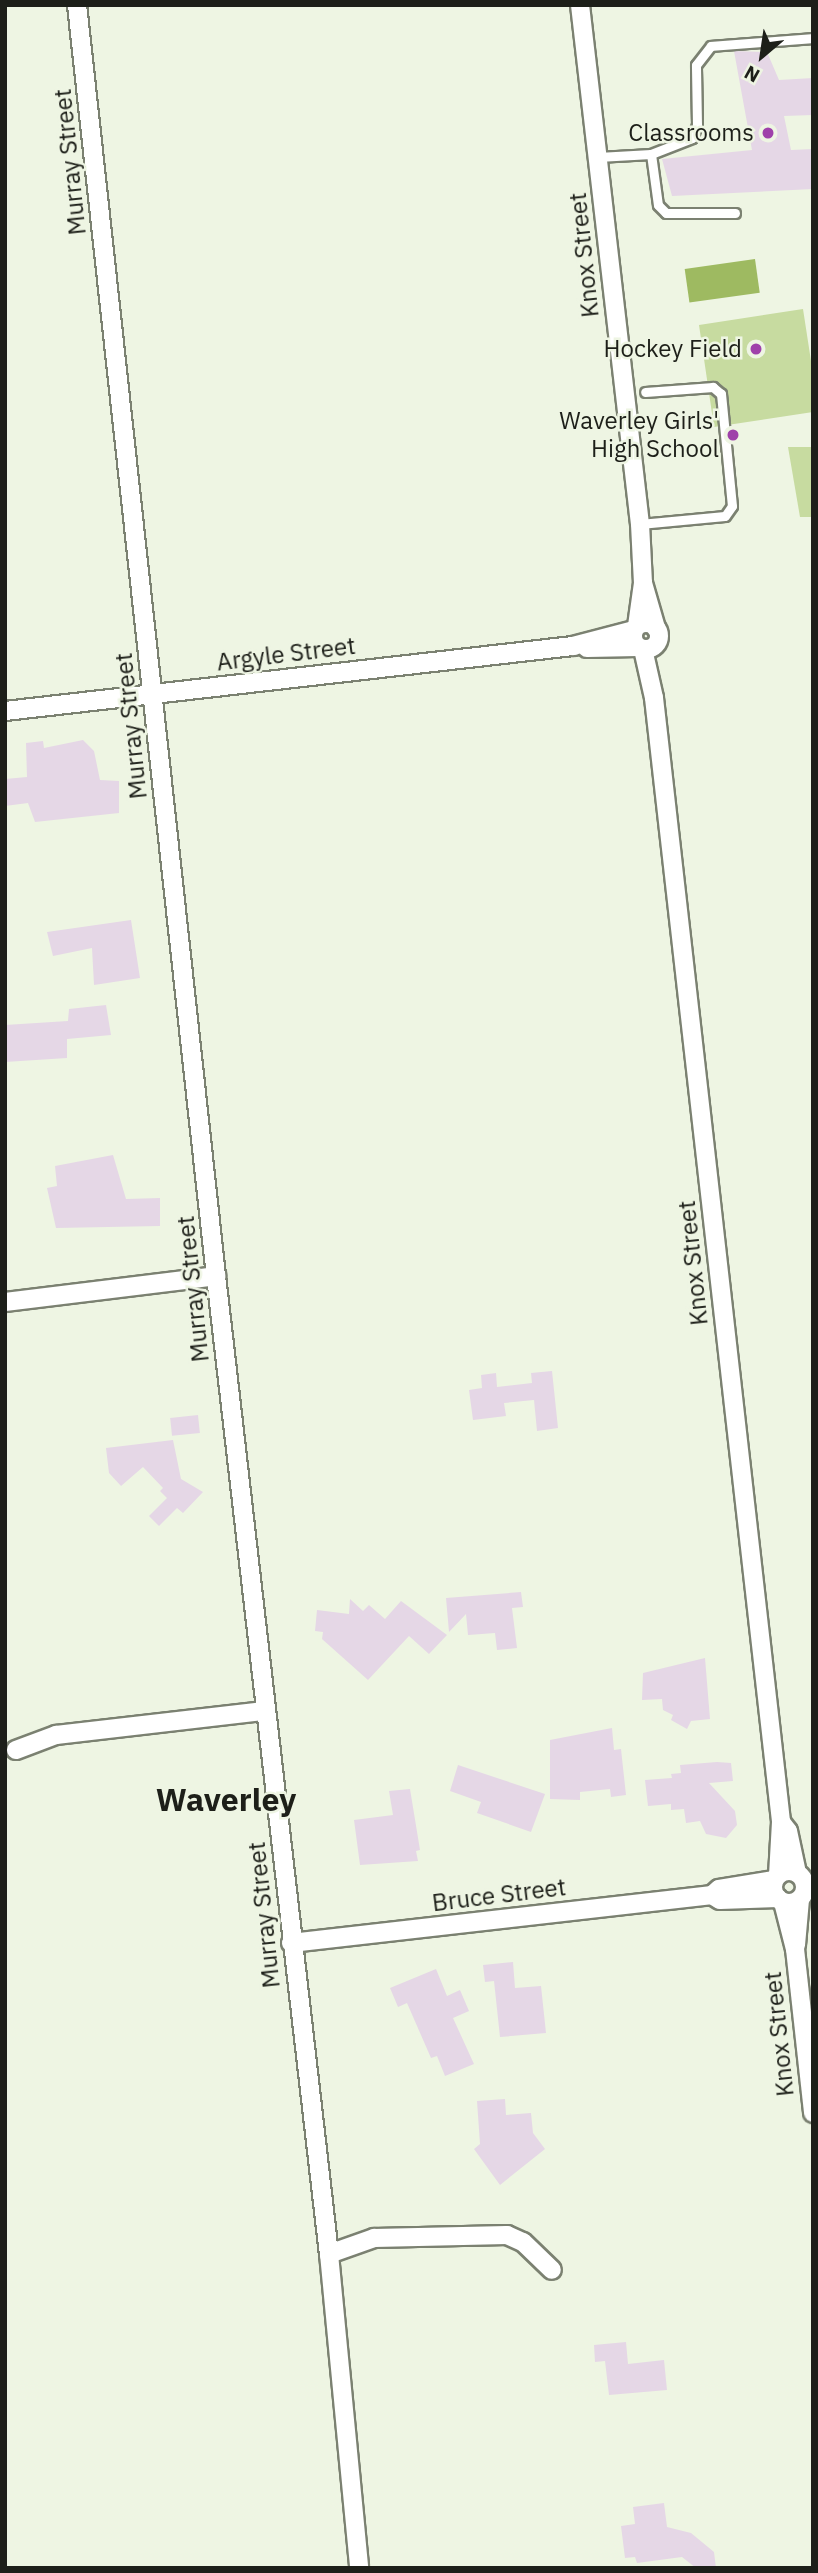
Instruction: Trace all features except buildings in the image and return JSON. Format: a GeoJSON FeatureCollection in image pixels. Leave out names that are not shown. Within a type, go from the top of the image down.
{"type":"FeatureCollection","features":[{"type":"Feature","properties":{"kind":"street","name":"Murray Street"},"geometry":{"type":"LineString","coordinates":[[77,5],[216,1276],[328,2254],[359,2568]]}},
{"type":"Feature","properties":{"kind":"street","name":"Knox Street"},"geometry":{"type":"LineString","coordinates":[[580,5],[640,524],[643,583],[641,640],[654,698],[781,1822],[776,1877]]}},
{"type":"Feature","properties":{"kind":"street","name":"Knox Street"},"geometry":{"type":"LineString","coordinates":[[641,640],[647,623],[656,628],[643,583]]}},
{"type":"Feature","properties":{"kind":"street","name":"Argyle Street"},"geometry":{"type":"LineString","coordinates":[[5,711],[641,640]]}},
{"type":"Feature","properties":{"kind":"street"},"geometry":{"type":"LineString","coordinates":[[5,1302],[216,1276]]}},
{"type":"Feature","properties":{"kind":"street"},"geometry":{"type":"LineString","coordinates":[[16,1750],[56,1735],[265,1711]]}},
{"type":"Feature","properties":{"kind":"street","name":"Knox Street"},"geometry":{"type":"LineString","coordinates":[[781,1822],[788,1831],[799,1889],[795,1949],[813,2113]]}},
{"type":"Feature","properties":{"kind":"street","name":"Bruce Street"},"geometry":{"type":"LineString","coordinates":[[291,1943],[712,1895],[719,1889],[776,1877],[799,1889]]}},
{"type":"Feature","properties":{"kind":"street","name":"Bruce Street"},"geometry":{"type":"LineString","coordinates":[[712,1895],[720,1900],[799,1889]]}},
{"type":"Feature","properties":{"kind":"street"},"geometry":{"type":"LineString","coordinates":[[328,2254],[374,2238],[507,2235],[523,2242],[552,2270]]}},
{"type":"Feature","properties":{"kind":"lane"},"geometry":{"type":"LineString","coordinates":[[598,157],[651,154],[681,146],[692,138],[697,125],[696,65],[701,53],[711,46],[813,38]]}},
{"type":"Feature","properties":{"kind":"lane"},"geometry":{"type":"LineString","coordinates":[[651,154],[658,205],[666,213],[735,213]]}},
{"type":"Feature","properties":{"kind":"lane"},"geometry":{"type":"LineString","coordinates":[[640,524],[725,516],[732,506],[721,394],[713,387],[645,392]]}},
{"type":"Feature","properties":{"kind":"shaded area"},"geometry":{"type":"Polygon","coordinates":[[[755,259],[760,293],[689,303],[685,269],[755,259]]]}},
{"type":"Feature","properties":{"kind":"shaded area","name":"Hockey Field"},"geometry":{"type":"Polygon","coordinates":[[[803,309],[813,374],[813,412],[714,427],[699,325],[803,309]]]}},
{"type":"Feature","properties":{"kind":"shaded area"},"geometry":{"type":"Polygon","coordinates":[[[788,447],[813,447],[813,517],[800,517],[788,447]]]}},
{"type":"Feature","properties":{"kind":"place","name":"Classrooms"},"geometry":{"type":"Point","coordinates":[768,133]}},
{"type":"Feature","properties":{"kind":"place","name":"Hockey Field"},"geometry":{"type":"Point","coordinates":[756,349]}},
{"type":"Feature","properties":{"kind":"place","name":"Waverley Girls' High School"},"geometry":{"type":"Point","coordinates":[733,435]}},
{"type":"Feature","properties":{"kind":"district","name":"Waverley"},"geometry":{"type":"Point","coordinates":[226,1799]}}]}
